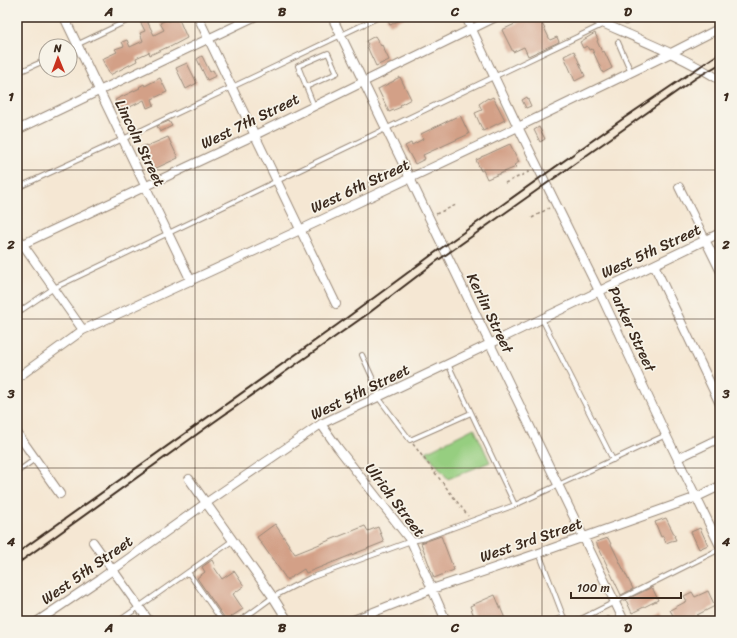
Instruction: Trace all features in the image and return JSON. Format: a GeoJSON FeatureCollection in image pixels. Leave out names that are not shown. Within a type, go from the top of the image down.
{"type":"FeatureCollection","features":[{"type":"Feature","properties":{"kind":"street","name":"Lincoln Street"},"geometry":{"type":"LineString","coordinates":[[64,17],[71,38]]}},
{"type":"Feature","properties":{"kind":"street"},"geometry":{"type":"LineString","coordinates":[[198,17],[336,304]]}},
{"type":"Feature","properties":{"kind":"street"},"geometry":{"type":"LineString","coordinates":[[17,130],[254,17]]}},
{"type":"Feature","properties":{"kind":"street","name":"Kerlin Street"},"geometry":{"type":"LineString","coordinates":[[332,17],[624,621]]}},
{"type":"Feature","properties":{"kind":"street","name":"Parker Street"},"geometry":{"type":"LineString","coordinates":[[466,17],[599,291],[720,548]]}},
{"type":"Feature","properties":{"kind":"street","name":"West 7th Street"},"geometry":{"type":"LineString","coordinates":[[20,247],[255,135],[496,17]]}},
{"type":"Feature","properties":{"kind":"street"},"geometry":{"type":"LineString","coordinates":[[593,18],[671,53],[720,80]]}},
{"type":"Feature","properties":{"kind":"street","name":"West 6th Street"},"geometry":{"type":"LineString","coordinates":[[17,378],[83,330],[410,178],[720,28]]}},
{"type":"Feature","properties":{"kind":"street","name":"Lincoln Street"},"geometry":{"type":"LineString","coordinates":[[78,54],[100,91],[191,281]]}},
{"type":"Feature","properties":{"kind":"street"},"geometry":{"type":"LineString","coordinates":[[679,187],[720,270]]}},
{"type":"Feature","properties":{"kind":"street","name":"West 5th Street"},"geometry":{"type":"LineString","coordinates":[[38,621],[113,571],[206,503],[321,424],[720,233]]}},
{"type":"Feature","properties":{"kind":"street"},"geometry":{"type":"LineString","coordinates":[[17,236],[20,247],[54,288],[83,330]]}},
{"type":"Feature","properties":{"kind":"street"},"geometry":{"type":"LineString","coordinates":[[654,265],[720,404]]}},
{"type":"Feature","properties":{"kind":"street","name":"Ulrich Street"},"geometry":{"type":"LineString","coordinates":[[321,424],[338,448],[411,540],[446,621]]}},
{"type":"Feature","properties":{"kind":"street"},"geometry":{"type":"LineString","coordinates":[[17,433],[60,494]]}},
{"type":"Feature","properties":{"kind":"street"},"geometry":{"type":"LineString","coordinates":[[678,458],[720,438]]}},
{"type":"Feature","properties":{"kind":"street"},"geometry":{"type":"LineString","coordinates":[[189,479],[288,621]]}},
{"type":"Feature","properties":{"kind":"street","name":"West 3rd Street"},"geometry":{"type":"LineString","coordinates":[[350,621],[432,589],[697,497],[720,486]]}},
{"type":"Feature","properties":{"kind":"street"},"geometry":{"type":"LineString","coordinates":[[93,542],[149,621]]}},
{"type":"Feature","properties":{"kind":"lane"},"geometry":{"type":"LineString","coordinates":[[78,45],[135,17]]}},
{"type":"Feature","properties":{"kind":"lane"},"geometry":{"type":"LineString","coordinates":[[17,188],[232,88],[379,17]]}},
{"type":"Feature","properties":{"kind":"lane"},"geometry":{"type":"LineString","coordinates":[[17,314],[54,288],[604,24]]}},
{"type":"Feature","properties":{"kind":"lane"},"geometry":{"type":"LineString","coordinates":[[618,42],[631,72]]}},
{"type":"Feature","properties":{"kind":"lane"},"geometry":{"type":"LineString","coordinates":[[306,87],[336,73],[328,53],[298,66],[306,87],[314,106]]}},
{"type":"Feature","properties":{"kind":"lane"},"geometry":{"type":"LineString","coordinates":[[17,73],[38,64]]}},
{"type":"Feature","properties":{"kind":"lane"},"geometry":{"type":"LineString","coordinates":[[542,319],[613,460]]}},
{"type":"Feature","properties":{"kind":"lane"},"geometry":{"type":"LineString","coordinates":[[362,356],[377,388],[378,397],[410,440],[471,413]]}},
{"type":"Feature","properties":{"kind":"lane"},"geometry":{"type":"LineString","coordinates":[[448,364],[515,506]]}},
{"type":"Feature","properties":{"kind":"lane"},"geometry":{"type":"LineString","coordinates":[[240,621],[273,598],[310,578],[411,540],[422,539],[515,506],[666,434]]}},
{"type":"Feature","properties":{"kind":"lane"},"geometry":{"type":"LineString","coordinates":[[17,472],[36,459]]}},
{"type":"Feature","properties":{"kind":"lane"},"geometry":{"type":"LineString","coordinates":[[119,621],[232,541]]}},
{"type":"Feature","properties":{"kind":"lane"},"geometry":{"type":"LineString","coordinates":[[577,621],[720,548]]}},
{"type":"Feature","properties":{"kind":"lane"},"geometry":{"type":"LineString","coordinates":[[539,553],[565,619],[553,621]]}},
{"type":"Feature","properties":{"kind":"lane"},"geometry":{"type":"LineString","coordinates":[[188,572],[222,621]]}},
{"type":"Feature","properties":{"kind":"lane"},"geometry":{"type":"LineString","coordinates":[[603,621],[608,619]]}},
{"type":"Feature","properties":{"kind":"path"},"geometry":{"type":"LineString","coordinates":[[505,183],[538,167]]}},
{"type":"Feature","properties":{"kind":"path"},"geometry":{"type":"LineString","coordinates":[[532,218],[556,204]]}},
{"type":"Feature","properties":{"kind":"path"},"geometry":{"type":"LineString","coordinates":[[429,218],[456,205]]}},
{"type":"Feature","properties":{"kind":"path"},"geometry":{"type":"LineString","coordinates":[[410,440],[420,451],[471,521]]}},
{"type":"Feature","properties":{"kind":"green space"},"geometry":{"type":"Polygon","coordinates":[[[474,428],[490,462],[448,479],[426,452],[474,428]]]}},
{"type":"Feature","properties":{"kind":"building"},"geometry":{"type":"Polygon","coordinates":[[[138,17],[145,17],[154,35],[164,30],[160,23],[168,19],[169,21],[178,17],[187,38],[150,55],[149,52],[136,58],[137,61],[110,75],[102,59],[117,52],[115,49],[124,46],[122,42],[127,40],[130,47],[143,41],[140,33],[145,31],[138,17]]]}},
{"type":"Feature","properties":{"kind":"building"},"geometry":{"type":"Polygon","coordinates":[[[386,17],[406,17],[390,25],[386,17]]]}},
{"type":"Feature","properties":{"kind":"building"},"geometry":{"type":"Polygon","coordinates":[[[530,17],[539,17],[550,40],[557,37],[559,42],[528,56],[524,47],[513,52],[502,30],[530,17]]]}},
{"type":"Feature","properties":{"kind":"building"},"geometry":{"type":"Polygon","coordinates":[[[609,17],[641,17],[626,25],[609,17]]]}},
{"type":"Feature","properties":{"kind":"building"},"geometry":{"type":"Polygon","coordinates":[[[595,33],[602,52],[604,51],[612,68],[603,73],[592,49],[589,50],[587,46],[583,48],[580,42],[595,33]]]}},
{"type":"Feature","properties":{"kind":"building"},"geometry":{"type":"Polygon","coordinates":[[[375,36],[381,46],[382,45],[389,60],[376,66],[366,41],[375,36]]]}},
{"type":"Feature","properties":{"kind":"building"},"geometry":{"type":"Polygon","coordinates":[[[574,51],[585,76],[575,81],[564,56],[574,51]]]}},
{"type":"Feature","properties":{"kind":"building"},"geometry":{"type":"Polygon","coordinates":[[[202,56],[210,72],[213,70],[216,76],[207,80],[197,59],[202,56]]]}},
{"type":"Feature","properties":{"kind":"building"},"geometry":{"type":"Polygon","coordinates":[[[187,63],[197,83],[186,89],[176,68],[187,63]]]}},
{"type":"Feature","properties":{"kind":"building"},"geometry":{"type":"Polygon","coordinates":[[[400,77],[411,99],[400,105],[401,107],[389,112],[378,89],[400,77]]]}},
{"type":"Feature","properties":{"kind":"building"},"geometry":{"type":"Polygon","coordinates":[[[160,78],[167,92],[152,99],[154,105],[147,108],[144,100],[120,112],[115,100],[140,88],[139,87],[144,84],[145,86],[160,78]]]}},
{"type":"Feature","properties":{"kind":"building"},"geometry":{"type":"Polygon","coordinates":[[[493,97],[505,120],[483,131],[475,113],[482,110],[479,104],[488,98],[493,97]]]}},
{"type":"Feature","properties":{"kind":"building"},"geometry":{"type":"Polygon","coordinates":[[[527,97],[531,106],[526,108],[522,100],[527,97]]]}},
{"type":"Feature","properties":{"kind":"building"},"geometry":{"type":"Polygon","coordinates":[[[460,115],[469,134],[423,155],[425,159],[415,164],[405,146],[411,143],[412,145],[423,139],[421,134],[460,115]]]}},
{"type":"Feature","properties":{"kind":"building"},"geometry":{"type":"Polygon","coordinates":[[[169,121],[172,126],[160,132],[157,126],[169,121]]]}},
{"type":"Feature","properties":{"kind":"building"},"geometry":{"type":"Polygon","coordinates":[[[539,127],[545,139],[540,142],[534,130],[539,127]]]}},
{"type":"Feature","properties":{"kind":"building"},"geometry":{"type":"Polygon","coordinates":[[[168,137],[178,158],[152,170],[141,147],[168,137]]]}},
{"type":"Feature","properties":{"kind":"building"},"geometry":{"type":"Polygon","coordinates":[[[510,144],[519,162],[514,165],[516,167],[487,179],[476,160],[510,144]]]}},
{"type":"Feature","properties":{"kind":"building"},"geometry":{"type":"Polygon","coordinates":[[[666,518],[676,540],[666,543],[663,536],[661,537],[655,522],[666,518]]]}},
{"type":"Feature","properties":{"kind":"building"},"geometry":{"type":"Polygon","coordinates":[[[275,524],[295,554],[365,526],[368,531],[378,527],[384,542],[306,573],[304,569],[287,580],[257,537],[275,524]]]}},
{"type":"Feature","properties":{"kind":"building"},"geometry":{"type":"Polygon","coordinates":[[[700,528],[708,545],[699,549],[691,532],[700,528]]]}},
{"type":"Feature","properties":{"kind":"building"},"geometry":{"type":"Polygon","coordinates":[[[441,536],[454,570],[434,578],[421,543],[441,536]]]}},
{"type":"Feature","properties":{"kind":"building"},"geometry":{"type":"Polygon","coordinates":[[[608,538],[633,589],[621,595],[596,542],[608,538]]]}},
{"type":"Feature","properties":{"kind":"building"},"geometry":{"type":"Polygon","coordinates":[[[212,560],[215,566],[214,567],[222,579],[234,571],[244,586],[233,594],[243,609],[226,620],[197,578],[205,572],[202,567],[212,560]]]}},
{"type":"Feature","properties":{"kind":"building"},"geometry":{"type":"Polygon","coordinates":[[[652,587],[658,600],[632,613],[626,600],[652,587]]]}},
{"type":"Feature","properties":{"kind":"building"},"geometry":{"type":"Polygon","coordinates":[[[708,591],[715,606],[697,615],[698,617],[690,621],[676,621],[670,610],[687,601],[684,596],[692,592],[695,597],[708,591]]]}},
{"type":"Feature","properties":{"kind":"building"},"geometry":{"type":"Polygon","coordinates":[[[495,595],[506,621],[476,621],[470,606],[495,595]]]}},
{"type":"Feature","properties":{"kind":"building"},"geometry":{"type":"Polygon","coordinates":[[[659,614],[662,621],[645,621],[659,614]]]}},
{"type":"Feature","properties":{"kind":"railway"},"geometry":{"type":"LineString","coordinates":[[17,553],[624,118],[720,53]]}},
{"type":"Feature","properties":{"kind":"railway"},"geometry":{"type":"LineString","coordinates":[[17,564],[214,422],[369,313],[437,261],[696,78],[720,64]]}}]}
